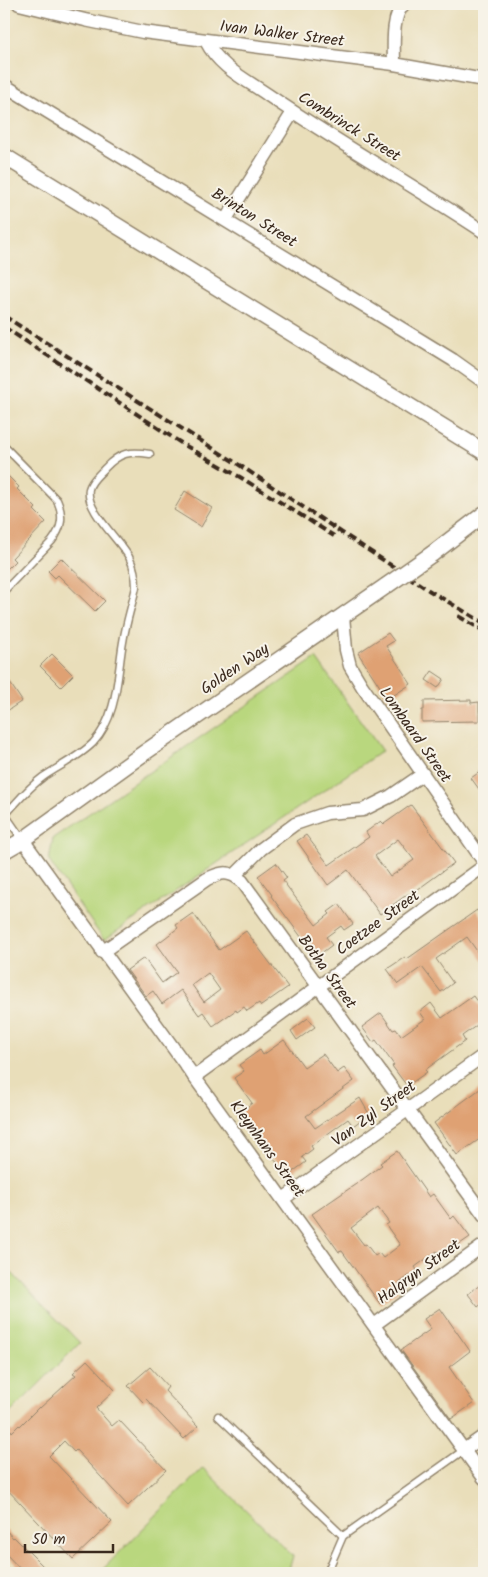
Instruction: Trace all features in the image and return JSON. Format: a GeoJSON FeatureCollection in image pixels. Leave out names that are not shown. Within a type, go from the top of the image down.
{"type":"FeatureCollection","features":[{"type":"Feature","properties":{"kind":"street","name":"Ivan Walker Street"},"geometry":{"type":"LineString","coordinates":[[19,4],[143,32],[394,64],[484,80]]}},
{"type":"Feature","properties":{"kind":"street"},"geometry":{"type":"LineString","coordinates":[[394,64],[396,18],[398,11],[404,4]]}},
{"type":"Feature","properties":{"kind":"street","name":"Combrinck Street"},"geometry":{"type":"LineString","coordinates":[[206,41],[212,53],[224,65],[293,112],[484,232]]}},
{"type":"Feature","properties":{"kind":"street","name":"Brinton Street"},"geometry":{"type":"LineString","coordinates":[[4,85],[226,219],[453,360],[484,382]]}},
{"type":"Feature","properties":{"kind":"street"},"geometry":{"type":"LineString","coordinates":[[226,219],[293,112]]}},
{"type":"Feature","properties":{"kind":"street"},"geometry":{"type":"LineString","coordinates":[[4,156],[484,452]]}},
{"type":"Feature","properties":{"kind":"street","name":"Golden Way"},"geometry":{"type":"LineString","coordinates":[[4,851],[23,840],[144,753],[432,554],[484,514]]}},
{"type":"Feature","properties":{"kind":"street","name":"Lombaard Street"},"geometry":{"type":"LineString","coordinates":[[343,616],[346,650],[350,666],[484,864]]}},
{"type":"Feature","properties":{"kind":"street"},"geometry":{"type":"LineString","coordinates":[[102,952],[207,879],[218,874],[227,873],[235,875],[261,849],[295,824],[327,813],[363,810],[391,796],[423,774]]}},
{"type":"Feature","properties":{"kind":"street","name":"Kleynhans Street"},"geometry":{"type":"LineString","coordinates":[[23,840],[102,952],[484,1478]]}},
{"type":"Feature","properties":{"kind":"street","name":"Coetzee Street"},"geometry":{"type":"LineString","coordinates":[[194,1077],[484,864]]}},
{"type":"Feature","properties":{"kind":"street","name":"Botha Street"},"geometry":{"type":"LineString","coordinates":[[235,875],[242,881],[484,1215]]}},
{"type":"Feature","properties":{"kind":"street","name":"Van Zyl Street"},"geometry":{"type":"LineString","coordinates":[[283,1199],[484,1055]]}},
{"type":"Feature","properties":{"kind":"street","name":"Halgryn Street"},"geometry":{"type":"LineString","coordinates":[[374,1325],[484,1245]]}},
{"type":"Feature","properties":{"kind":"street"},"geometry":{"type":"LineString","coordinates":[[464,1450],[484,1436]]}},
{"type":"Feature","properties":{"kind":"lane"},"geometry":{"type":"LineString","coordinates":[[4,446],[57,500],[62,518],[58,533],[52,541],[4,592]]}},
{"type":"Feature","properties":{"kind":"lane"},"geometry":{"type":"LineString","coordinates":[[23,840],[4,814],[42,778],[91,744],[102,732],[111,712],[123,640],[136,586],[136,577],[128,556],[94,510],[89,490],[91,483],[117,457],[128,452],[150,454]]}},
{"type":"Feature","properties":{"kind":"lane"},"geometry":{"type":"LineString","coordinates":[[218,1416],[343,1536]]}},
{"type":"Feature","properties":{"kind":"lane"},"geometry":{"type":"LineString","coordinates":[[326,1573],[343,1536],[464,1450]]}},
{"type":"Feature","properties":{"kind":"green space"},"geometry":{"type":"Polygon","coordinates":[[[316,658],[382,751],[104,940],[49,861],[53,838],[316,658]]]}},
{"type":"Feature","properties":{"kind":"green space"},"geometry":{"type":"Polygon","coordinates":[[[4,1265],[80,1343],[4,1419],[4,1265]]]}},
{"type":"Feature","properties":{"kind":"green space"},"geometry":{"type":"Polygon","coordinates":[[[203,1468],[293,1556],[288,1573],[99,1573],[203,1468]]]}},
{"type":"Feature","properties":{"kind":"building"},"geometry":{"type":"Polygon","coordinates":[[[4,472],[19,487],[17,489],[36,508],[34,510],[46,522],[12,558],[15,561],[4,572],[4,472]]]}},
{"type":"Feature","properties":{"kind":"building"},"geometry":{"type":"Polygon","coordinates":[[[185,491],[212,508],[201,527],[174,510],[185,491]]]}},
{"type":"Feature","properties":{"kind":"building"},"geometry":{"type":"Polygon","coordinates":[[[61,558],[105,601],[95,611],[58,575],[55,578],[48,571],[61,558]]]}},
{"type":"Feature","properties":{"kind":"building"},"geometry":{"type":"Polygon","coordinates":[[[388,633],[394,641],[386,646],[411,684],[388,699],[358,653],[388,633]]]}},
{"type":"Feature","properties":{"kind":"building"},"geometry":{"type":"Polygon","coordinates":[[[52,654],[73,675],[61,687],[40,666],[52,654]]]}},
{"type":"Feature","properties":{"kind":"building"},"geometry":{"type":"Polygon","coordinates":[[[432,671],[444,679],[438,688],[426,680],[432,671]]]}},
{"type":"Feature","properties":{"kind":"building"},"geometry":{"type":"Polygon","coordinates":[[[4,674],[22,701],[4,713],[4,674]]]}},
{"type":"Feature","properties":{"kind":"building"},"geometry":{"type":"Polygon","coordinates":[[[471,700],[471,703],[479,702],[479,721],[422,722],[424,701],[471,700]]]}},
{"type":"Feature","properties":{"kind":"building"},"geometry":{"type":"Polygon","coordinates":[[[484,769],[484,796],[471,778],[484,769]]]}},
{"type":"Feature","properties":{"kind":"building"},"geometry":{"type":"Polygon","coordinates":[[[411,805],[454,863],[380,914],[348,870],[328,885],[297,841],[306,835],[329,865],[369,837],[366,832],[381,821],[384,824],[411,805]],[[398,839],[375,856],[390,877],[414,860],[398,839]]]}},
{"type":"Feature","properties":{"kind":"building"},"geometry":{"type":"Polygon","coordinates":[[[276,863],[287,878],[283,881],[316,925],[330,914],[328,912],[339,904],[353,924],[344,930],[341,926],[326,937],[332,945],[316,957],[258,876],[276,863]]]}},
{"type":"Feature","properties":{"kind":"building"},"geometry":{"type":"Polygon","coordinates":[[[477,910],[484,920],[484,961],[467,937],[436,959],[453,983],[441,992],[422,967],[398,984],[387,969],[405,957],[407,959],[477,910]]]}},
{"type":"Feature","properties":{"kind":"building"},"geometry":{"type":"Polygon","coordinates":[[[193,913],[219,950],[246,931],[288,987],[261,1006],[259,1003],[247,1011],[244,1007],[237,1012],[236,1010],[213,1026],[203,1012],[199,1015],[181,990],[162,1004],[153,991],[146,996],[127,970],[144,958],[162,983],[177,972],[157,944],[178,928],[176,925],[193,913]],[[208,973],[192,985],[204,1002],[220,990],[208,973]]]}},
{"type":"Feature","properties":{"kind":"building"},"geometry":{"type":"Polygon","coordinates":[[[473,996],[480,1006],[484,1002],[484,1020],[462,1036],[465,1041],[425,1070],[427,1072],[407,1086],[376,1040],[373,1042],[362,1027],[381,1013],[393,1030],[396,1029],[401,1036],[425,1019],[420,1012],[431,1003],[442,1018],[473,996]]]}},
{"type":"Feature","properties":{"kind":"building"},"geometry":{"type":"Polygon","coordinates":[[[308,1018],[315,1027],[297,1040],[291,1031],[308,1018]]]}},
{"type":"Feature","properties":{"kind":"building"},"geometry":{"type":"Polygon","coordinates":[[[284,1040],[304,1067],[323,1054],[337,1073],[344,1068],[354,1081],[306,1116],[315,1128],[360,1098],[369,1114],[353,1126],[348,1119],[311,1146],[313,1149],[302,1157],[306,1162],[287,1176],[239,1113],[252,1103],[234,1078],[244,1071],[239,1065],[260,1050],[263,1055],[284,1040]]]}},
{"type":"Feature","properties":{"kind":"building"},"geometry":{"type":"Polygon","coordinates":[[[484,1086],[484,1136],[457,1155],[434,1123],[484,1086]]]}},
{"type":"Feature","properties":{"kind":"building"},"geometry":{"type":"Polygon","coordinates":[[[397,1151],[429,1197],[433,1194],[451,1219],[454,1216],[470,1237],[441,1257],[437,1251],[415,1267],[417,1270],[394,1287],[398,1291],[380,1304],[342,1251],[339,1252],[312,1214],[382,1165],[380,1163],[397,1151]],[[378,1208],[351,1228],[375,1256],[379,1253],[383,1258],[400,1245],[386,1225],[389,1223],[378,1208]]]}},
{"type":"Feature","properties":{"kind":"building"},"geometry":{"type":"Polygon","coordinates":[[[484,1282],[484,1302],[478,1307],[468,1294],[484,1282]]]}},
{"type":"Feature","properties":{"kind":"building"},"geometry":{"type":"Polygon","coordinates":[[[440,1308],[470,1351],[449,1367],[474,1403],[451,1419],[401,1350],[431,1329],[424,1319],[440,1308]]]}},
{"type":"Feature","properties":{"kind":"building"},"geometry":{"type":"Polygon","coordinates":[[[87,1360],[115,1390],[96,1408],[112,1426],[119,1420],[166,1470],[128,1506],[76,1450],[74,1452],[64,1441],[49,1456],[112,1522],[73,1559],[4,1486],[4,1437],[11,1430],[12,1432],[20,1426],[76,1375],[73,1373],[87,1360]]]}},
{"type":"Feature","properties":{"kind":"building"},"geometry":{"type":"Polygon","coordinates":[[[150,1367],[168,1387],[165,1391],[198,1426],[184,1439],[146,1399],[143,1402],[128,1386],[150,1367]]]}},
{"type":"Feature","properties":{"kind":"building"},"geometry":{"type":"Polygon","coordinates":[[[4,1528],[50,1573],[24,1573],[4,1552],[4,1528]]]}},
{"type":"Feature","properties":{"kind":"railway"},"geometry":{"type":"LineString","coordinates":[[4,316],[244,468],[430,591],[484,623]]}},
{"type":"Feature","properties":{"kind":"railway"},"geometry":{"type":"LineString","coordinates":[[4,327],[181,443],[240,477],[334,536]]}},
{"type":"Feature","properties":{"kind":"railway"},"geometry":{"type":"LineString","coordinates":[[458,616],[484,631]]}}]}
